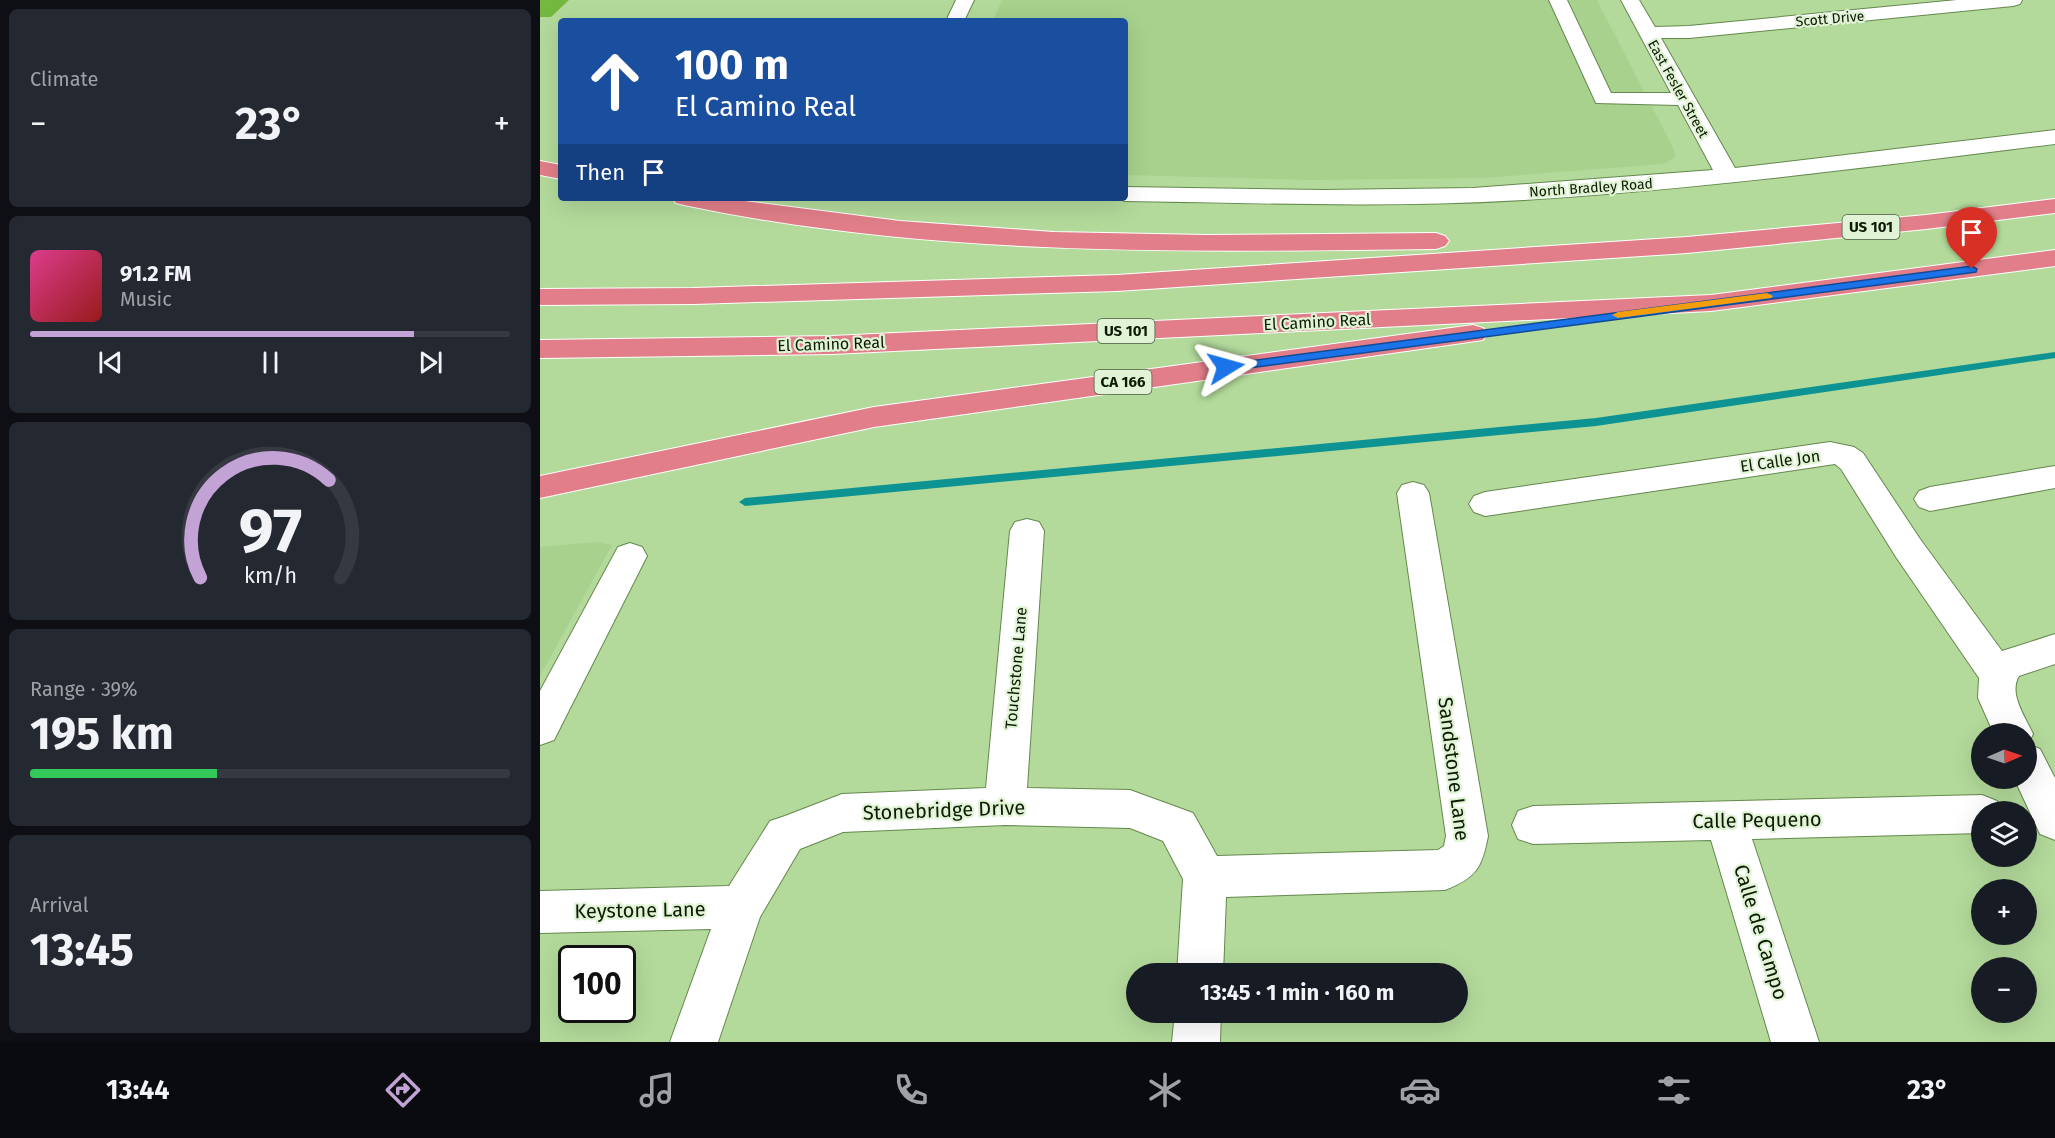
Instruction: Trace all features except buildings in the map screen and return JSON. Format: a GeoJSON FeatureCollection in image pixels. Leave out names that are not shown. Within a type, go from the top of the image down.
{"type":"FeatureCollection","features":[{"type":"Feature","properties":{"kind":"highway"},"geometry":{"type":"LineString","coordinates":[[540,168],[558,171]]}},
{"type":"Feature","properties":{"kind":"highway"},"geometry":{"type":"LineString","coordinates":[[701,201],[880,228],[987,238],[1261,243],[1512,240],[1687,245]]}},
{"type":"Feature","properties":{"kind":"highway","name":"US 101"},"geometry":{"type":"LineString","coordinates":[[540,297],[694,296],[1117,283],[1687,245],[1926,222],[2055,206]]}},
{"type":"Feature","properties":{"kind":"highway","name":"El Camino Real"},"geometry":{"type":"LineString","coordinates":[[540,350],[844,345],[1711,303],[2055,258]]}},
{"type":"Feature","properties":{"kind":"highway","name":"CA 166"},"geometry":{"type":"LineString","coordinates":[[540,487],[874,417],[1355,349],[1711,303]]}},
{"type":"Feature","properties":{"kind":"street"},"geometry":{"type":"LineString","coordinates":[[956,18],[965,0]]}},
{"type":"Feature","properties":{"kind":"street"},"geometry":{"type":"LineString","coordinates":[[1558,0],[1603,99],[1684,99]]}},
{"type":"Feature","properties":{"kind":"street","name":"East Fesler Street"},"geometry":{"type":"LineString","coordinates":[[1630,0],[1728,177]]}},
{"type":"Feature","properties":{"kind":"street","name":"Scott Drive"},"geometry":{"type":"LineString","coordinates":[[1647,33],[1713,29],[2013,0]]}},
{"type":"Feature","properties":{"kind":"street","name":"North Bradley Road"},"geometry":{"type":"LineString","coordinates":[[1128,194],[1297,197],[1521,193],[1728,177],[2055,137]]}},
{"type":"Feature","properties":{"kind":"street","name":"El Calle Jon"},"geometry":{"type":"LineString","coordinates":[[1485,504],[1830,453],[1843,455],[1852,461],[1908,548],[1998,675]]}},
{"type":"Feature","properties":{"kind":"street"},"geometry":{"type":"LineString","coordinates":[[1930,500],[2055,477]]}},
{"type":"Feature","properties":{"kind":"street","name":"Sandstone Lane"},"geometry":{"type":"LineString","coordinates":[[1205,877],[1445,870],[1463,857],[1467,836],[1413,493]]}},
{"type":"Feature","properties":{"kind":"street","name":"Touchstone Lane"},"geometry":{"type":"LineString","coordinates":[[1005,806],[1027,531]]}},
{"type":"Feature","properties":{"kind":"street"},"geometry":{"type":"LineString","coordinates":[[540,728],[630,556]]}},
{"type":"Feature","properties":{"kind":"street"},"geometry":{"type":"LineString","coordinates":[[2009,723],[1997,698],[1998,675],[2006,665],[2055,649]]}},
{"type":"Feature","properties":{"kind":"street"},"geometry":{"type":"LineString","coordinates":[[2035,789],[2044,816]]}},
{"type":"Feature","properties":{"kind":"street","name":"Stonebridge Drive"},"geometry":{"type":"LineString","coordinates":[[694,1042],[741,907],[785,835],[842,813],[1005,806],[1130,809],[1178,827],[1205,877]]}},
{"type":"Feature","properties":{"kind":"street","name":"Calle Pequeno"},"geometry":{"type":"LineString","coordinates":[[1533,825],[1971,814]]}},
{"type":"Feature","properties":{"kind":"street","name":"Calle de Campo"},"geometry":{"type":"LineString","coordinates":[[1726,821],[1795,1042]]}},
{"type":"Feature","properties":{"kind":"street"},"geometry":{"type":"LineString","coordinates":[[1201,963],[1205,877]]}},
{"type":"Feature","properties":{"kind":"street","name":"Keystone Lane"},"geometry":{"type":"LineString","coordinates":[[540,912],[741,907]]}},
{"type":"Feature","properties":{"kind":"street"},"geometry":{"type":"LineString","coordinates":[[1196,1042],[1197,1023]]}},
{"type":"Feature","properties":{"kind":"shaded area"},"geometry":{"type":"Polygon","coordinates":[[[1002,0],[1597,0],[1674,150],[1675,158],[1663,164],[1484,178],[1309,180],[1128,175],[1128,18],[994,18],[1002,0]]]}},
{"type":"Feature","properties":{"kind":"shaded area"},"geometry":{"type":"Polygon","coordinates":[[[597,542],[612,545],[540,676],[540,547],[597,542]]]}},
{"type":"Feature","properties":{"kind":"waterway"},"geometry":{"type":"LineString","coordinates":[[745,502],[1596,422],[2055,355]]}},
{"type":"Feature","properties":{"kind":"slow traffic"},"geometry":{"type":"LineString","coordinates":[[1618,315],[1767,296]]}},
{"type":"Feature","properties":{"kind":"route"},"geometry":{"type":"LineString","coordinates":[[1226,367],[1972,269]]}}]}
